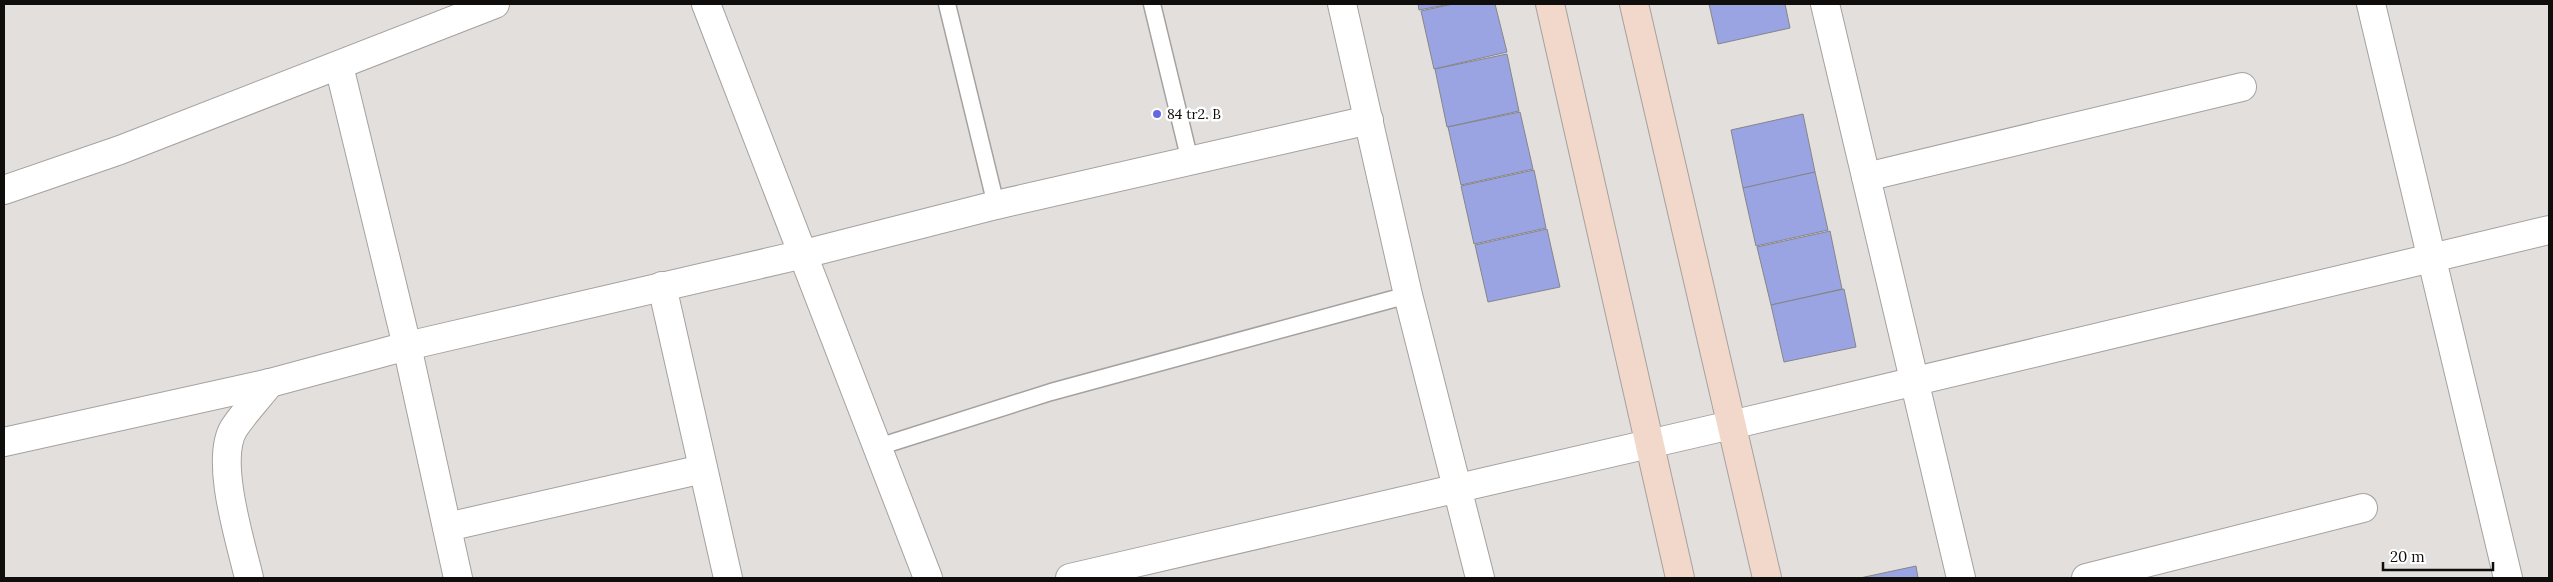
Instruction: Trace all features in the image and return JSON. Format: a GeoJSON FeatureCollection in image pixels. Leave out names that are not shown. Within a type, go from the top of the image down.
{"type":"FeatureCollection","features":[{"type":"Feature","properties":{"kind":"street"},"geometry":{"type":"LineString","coordinates":[[4,190],[120,150],[495,4]]}},
{"type":"Feature","properties":{"kind":"street"},"geometry":{"type":"LineString","coordinates":[[706,4],[928,578]]}},
{"type":"Feature","properties":{"kind":"street"},"geometry":{"type":"LineString","coordinates":[[1342,4],[1408,294],[1480,578]]}},
{"type":"Feature","properties":{"kind":"street"},"geometry":{"type":"LineString","coordinates":[[1550,4],[1648,444],[1680,578]]}},
{"type":"Feature","properties":{"kind":"street"},"geometry":{"type":"LineString","coordinates":[[1634,4],[1730,425],[1767,578]]}},
{"type":"Feature","properties":{"kind":"street"},"geometry":{"type":"LineString","coordinates":[[1824,4],[1961,578]]}},
{"type":"Feature","properties":{"kind":"street"},"geometry":{"type":"LineString","coordinates":[[2371,4],[2508,578]]}},
{"type":"Feature","properties":{"kind":"street"},"geometry":{"type":"LineString","coordinates":[[339,66],[407,346],[458,578]]}},
{"type":"Feature","properties":{"kind":"street"},"geometry":{"type":"LineString","coordinates":[[1866,177],[2242,87]]}},
{"type":"Feature","properties":{"kind":"street"},"geometry":{"type":"LineString","coordinates":[[4,442],[270,383],[407,346],[804,254],[996,205],[1369,120]]}},
{"type":"Feature","properties":{"kind":"street"},"geometry":{"type":"LineString","coordinates":[[1070,578],[1730,425],[2549,230]]}},
{"type":"Feature","properties":{"kind":"street"},"geometry":{"type":"LineString","coordinates":[[662,286],[728,578]]}},
{"type":"Feature","properties":{"kind":"street"},"geometry":{"type":"LineString","coordinates":[[249,578],[227,477],[227,450],[233,429],[270,383]]}},
{"type":"Feature","properties":{"kind":"street"},"geometry":{"type":"LineString","coordinates":[[447,528],[703,469]]}},
{"type":"Feature","properties":{"kind":"street"},"geometry":{"type":"LineString","coordinates":[[2086,578],[2363,508]]}},
{"type":"Feature","properties":{"kind":"lane"},"geometry":{"type":"LineString","coordinates":[[947,4],[996,205]]}},
{"type":"Feature","properties":{"kind":"lane"},"geometry":{"type":"LineString","coordinates":[[1152,4],[1190,161]]}},
{"type":"Feature","properties":{"kind":"lane"},"geometry":{"type":"LineString","coordinates":[[878,447],[1050,392],[1408,294]]}},
{"type":"Feature","properties":{"kind":"building"},"geometry":{"type":"Polygon","coordinates":[[[1418,4],[1450,4],[1419,10],[1418,4]]]}},
{"type":"Feature","properties":{"kind":"building"},"geometry":{"type":"Polygon","coordinates":[[[1453,4],[1495,4],[1507,52],[1434,69],[1421,11],[1453,4]]]}},
{"type":"Feature","properties":{"kind":"building"},"geometry":{"type":"Polygon","coordinates":[[[1709,4],[1785,4],[1790,28],[1718,44],[1709,4]]]}},
{"type":"Feature","properties":{"kind":"building"},"geometry":{"type":"Polygon","coordinates":[[[1507,54],[1519,111],[1447,127],[1435,69],[1507,54]]]}},
{"type":"Feature","properties":{"kind":"building"},"geometry":{"type":"Polygon","coordinates":[[[1520,112],[1533,169],[1461,185],[1448,127],[1520,112]]]}},
{"type":"Feature","properties":{"kind":"building"},"geometry":{"type":"Polygon","coordinates":[[[1803,114],[1815,172],[1743,188],[1731,130],[1803,114]]]}},
{"type":"Feature","properties":{"kind":"building"},"geometry":{"type":"Polygon","coordinates":[[[1534,170],[1546,228],[1474,244],[1461,186],[1534,170]]]}},
{"type":"Feature","properties":{"kind":"building"},"geometry":{"type":"Polygon","coordinates":[[[1815,172],[1828,230],[1756,246],[1743,188],[1815,172]]]}},
{"type":"Feature","properties":{"kind":"building"},"geometry":{"type":"Polygon","coordinates":[[[1547,229],[1560,287],[1488,302],[1475,245],[1547,229]]]}},
{"type":"Feature","properties":{"kind":"building"},"geometry":{"type":"Polygon","coordinates":[[[1830,231],[1842,289],[1771,305],[1757,247],[1830,231]]]}},
{"type":"Feature","properties":{"kind":"building"},"geometry":{"type":"Polygon","coordinates":[[[1844,289],[1856,347],[1784,362],[1771,305],[1844,289]]]}},
{"type":"Feature","properties":{"kind":"building"},"geometry":{"type":"Polygon","coordinates":[[[1916,566],[1918,578],[1860,578],[1916,566]]]}},
{"type":"Feature","properties":{"kind":"place","name":"84 tr2. B"},"geometry":{"type":"Point","coordinates":[1157,114]}}]}
